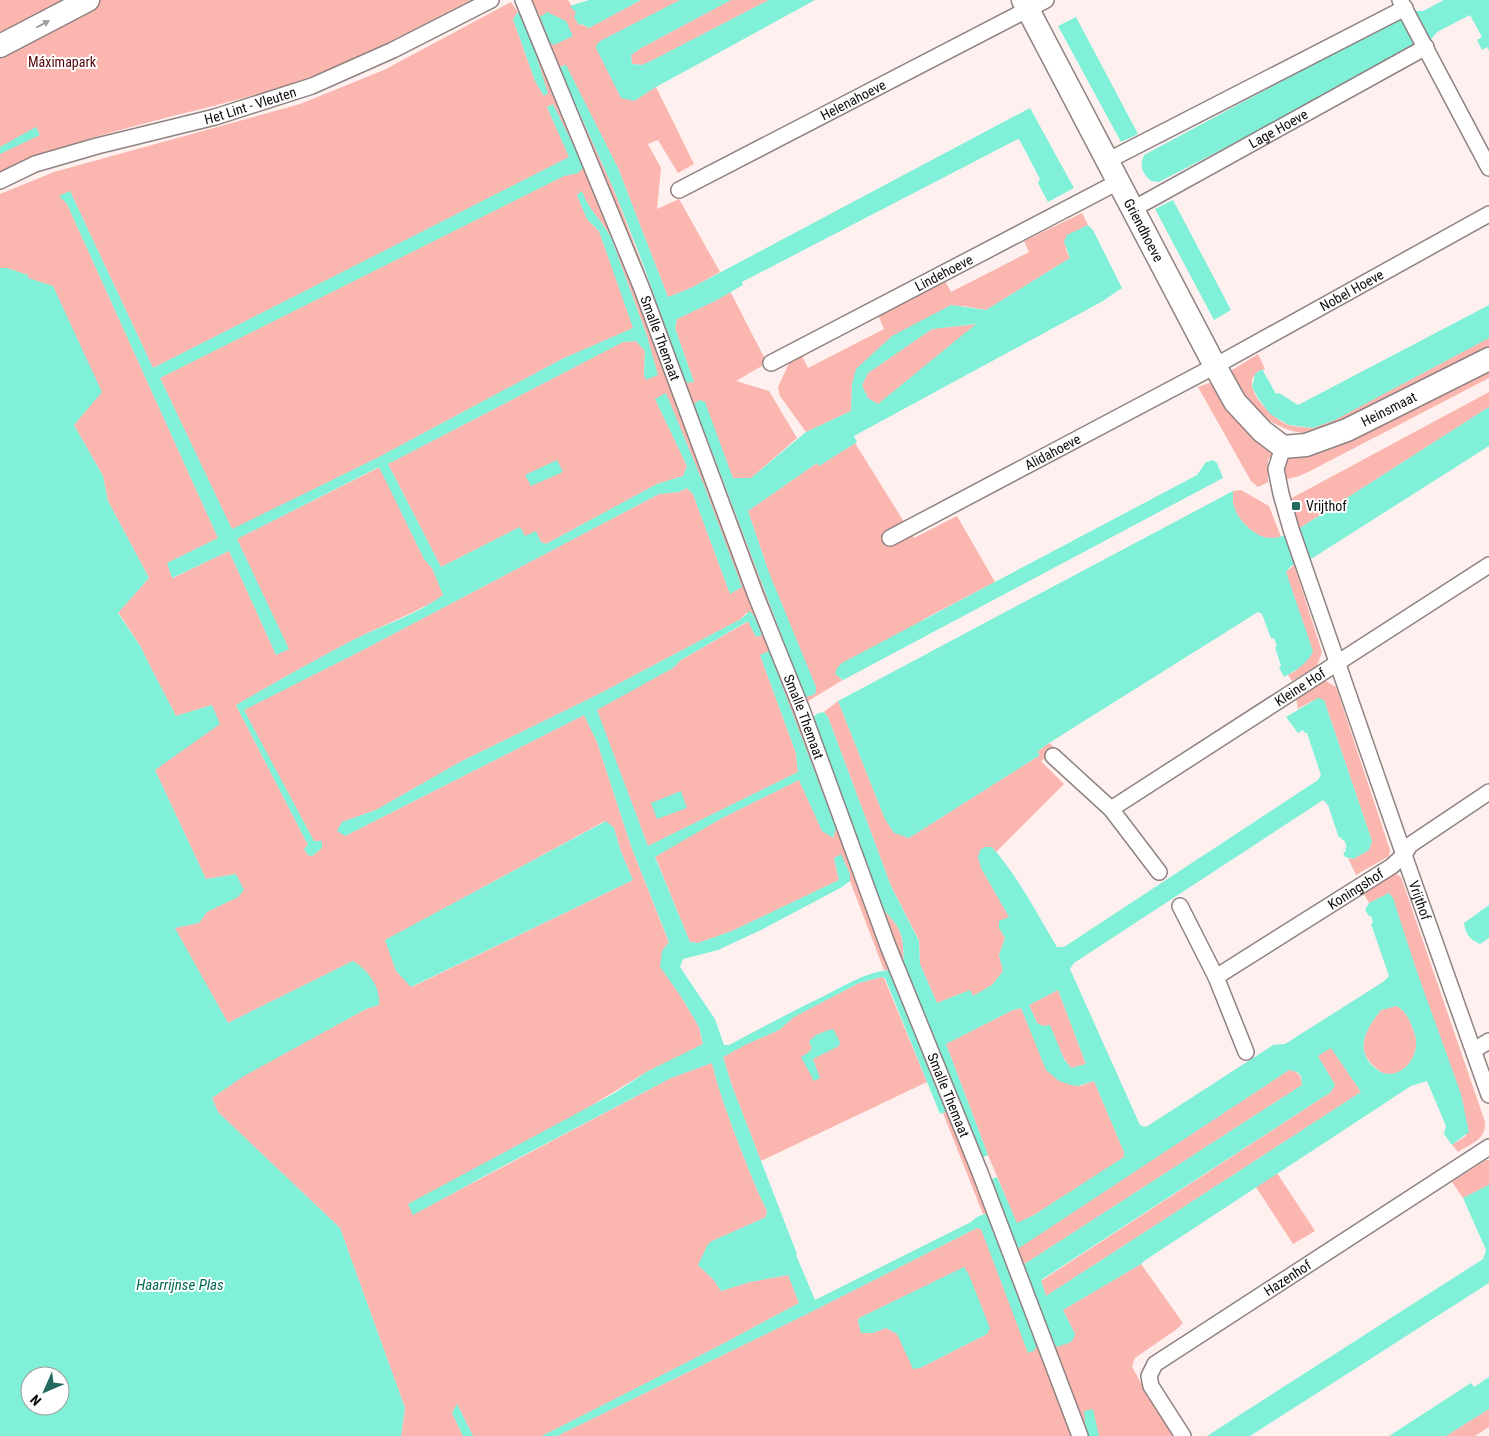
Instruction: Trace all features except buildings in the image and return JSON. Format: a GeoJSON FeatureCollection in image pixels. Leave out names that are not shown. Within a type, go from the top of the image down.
{"type":"FeatureCollection","features":[{"type":"Feature","properties":{"kind":"street"},"geometry":{"type":"LineString","coordinates":[[0,46],[88,0]]}},
{"type":"Feature","properties":{"kind":"street","name":"Het Lint - Vleuten"},"geometry":{"type":"LineString","coordinates":[[0,181],[35,164],[97,146],[215,117],[312,86],[393,50],[491,0]]}},
{"type":"Feature","properties":{"kind":"street","name":"Smalle Themaat"},"geometry":{"type":"LineString","coordinates":[[523,0],[642,289],[756,596],[802,710],[888,946],[979,1170],[1080,1436]]}},
{"type":"Feature","properties":{"kind":"street","name":"Griendhoeve"},"geometry":{"type":"LineString","coordinates":[[1032,3],[1107,161],[1214,366],[1235,402],[1262,431],[1283,447]]}},
{"type":"Feature","properties":{"kind":"street","name":"Helenahoeve"},"geometry":{"type":"LineString","coordinates":[[679,190],[1032,3]]}},
{"type":"Feature","properties":{"kind":"street"},"geometry":{"type":"LineString","coordinates":[[1107,161],[1404,6],[1489,168]]}},
{"type":"Feature","properties":{"kind":"street","name":"Lage Hoeve"},"geometry":{"type":"LineString","coordinates":[[1133,210],[1425,46]]}},
{"type":"Feature","properties":{"kind":"street","name":"Lindehoeve"},"geometry":{"type":"LineString","coordinates":[[771,363],[1118,182]]}},
{"type":"Feature","properties":{"kind":"street","name":"Nobel Hoeve"},"geometry":{"type":"LineString","coordinates":[[1214,366],[1489,214]]}},
{"type":"Feature","properties":{"kind":"street","name":"Heinsmaat"},"geometry":{"type":"LineString","coordinates":[[1283,447],[1306,445],[1347,430],[1489,359]]}},
{"type":"Feature","properties":{"kind":"street","name":"Alidahoeve"},"geometry":{"type":"LineString","coordinates":[[890,538],[1214,366]]}},
{"type":"Feature","properties":{"kind":"street","name":"Vrijthof"},"geometry":{"type":"LineString","coordinates":[[1283,447],[1276,469],[1291,529],[1489,1095]]}},
{"type":"Feature","properties":{"kind":"street","name":"Kleine Hof"},"geometry":{"type":"LineString","coordinates":[[1111,809],[1489,565]]}},
{"type":"Feature","properties":{"kind":"street"},"geometry":{"type":"LineString","coordinates":[[1053,756],[1111,809],[1159,872]]}},
{"type":"Feature","properties":{"kind":"street","name":"Koningshof"},"geometry":{"type":"LineString","coordinates":[[1216,977],[1392,866],[1404,856],[1410,845],[1489,792]]}},
{"type":"Feature","properties":{"kind":"street"},"geometry":{"type":"LineString","coordinates":[[1180,906],[1216,977],[1246,1052]]}},
{"type":"Feature","properties":{"kind":"street"},"geometry":{"type":"LineString","coordinates":[[1474,1050],[1489,1040]]}},
{"type":"Feature","properties":{"kind":"street","name":"Hazenhof"},"geometry":{"type":"LineString","coordinates":[[1183,1436],[1151,1386],[1149,1376],[1155,1364],[1489,1147]]}},
{"type":"Feature","properties":{"kind":"green space","name":"Máximapark"},"geometry":{"type":"Polygon","coordinates":[[[0,0],[471,0],[376,48],[303,80],[103,135],[34,158],[0,172],[0,0]]]}},
{"type":"Feature","properties":{"kind":"green space"},"geometry":{"type":"Polygon","coordinates":[[[531,0],[568,0],[576,13],[579,25],[581,24],[589,28],[641,0],[688,0],[597,50],[634,101],[656,87],[694,164],[678,173],[658,140],[648,144],[661,168],[657,209],[679,199],[720,272],[691,288],[668,297],[618,168],[592,117],[560,70],[614,190],[666,327],[694,382],[675,328],[677,319],[717,300],[730,291],[767,363],[736,381],[769,391],[797,438],[751,478],[733,478],[696,409],[803,692],[803,698],[881,907],[894,922],[901,934],[904,967],[1016,1249],[1289,1070],[1300,1076],[1302,1085],[1023,1265],[1051,1340],[1075,1334],[1063,1310],[1141,1264],[1183,1323],[1135,1358],[1132,1367],[1157,1411],[1176,1436],[1099,1436],[1097,1431],[1087,1436],[557,1436],[805,1315],[977,1228],[981,1229],[1037,1345],[987,1214],[983,1214],[943,1113],[946,1112],[891,971],[884,970],[850,881],[850,874],[834,858],[839,880],[732,931],[698,943],[690,942],[655,856],[722,818],[799,780],[822,830],[834,837],[760,655],[796,753],[798,772],[648,846],[596,709],[673,668],[681,660],[749,621],[756,637],[762,635],[754,616],[746,613],[741,619],[599,694],[460,762],[376,810],[342,822],[345,836],[584,715],[597,742],[631,846],[669,943],[662,951],[682,998],[699,1027],[703,1045],[648,1071],[412,1215],[671,1078],[712,1063],[736,1137],[767,1211],[766,1217],[712,1241],[698,1265],[714,1280],[721,1291],[750,1282],[789,1275],[799,1303],[542,1436],[473,1436],[457,1404],[452,1413],[463,1436],[401,1436],[405,1408],[340,1228],[218,1112],[212,1098],[243,1076],[366,1009],[379,1005],[353,961],[228,1023],[174,928],[199,923],[207,912],[237,897],[236,874],[206,879],[155,770],[212,705],[176,716],[141,647],[118,612],[149,578],[108,501],[103,476],[74,425],[53,286],[27,278],[28,275],[7,268],[0,268],[0,194],[54,172],[300,104],[384,70],[511,2],[518,12],[513,19],[535,81],[544,96],[524,17],[540,16],[531,0]],[[553,105],[547,107],[570,157],[153,368],[70,191],[67,204],[218,538],[167,563],[173,578],[229,551],[276,655],[288,649],[237,539],[380,467],[424,559],[432,568],[444,596],[357,638],[236,705],[308,845],[304,849],[312,856],[322,848],[322,842],[314,841],[243,710],[361,651],[659,494],[679,492],[687,488],[693,494],[730,594],[678,422],[655,399],[687,466],[683,476],[657,484],[546,544],[525,537],[520,527],[441,567],[388,464],[623,342],[636,341],[645,351],[644,375],[646,380],[647,336],[612,240],[605,227],[588,205],[582,192],[577,195],[587,219],[599,231],[634,328],[562,359],[377,458],[232,530],[160,378],[564,176],[578,173],[553,105]],[[605,821],[386,940],[396,971],[412,987],[633,880],[621,852],[614,828],[605,821]],[[964,1268],[859,1318],[861,1333],[872,1333],[886,1328],[897,1334],[920,1368],[987,1334],[964,1268]]]}},
{"type":"Feature","properties":{"kind":"green space"},"geometry":{"type":"Polygon","coordinates":[[[731,0],[769,0],[651,61],[642,65],[632,64],[631,55],[641,48],[731,0]]]}},
{"type":"Feature","properties":{"kind":"green space"},"geometry":{"type":"Polygon","coordinates":[[[1082,213],[1088,225],[1068,235],[1066,250],[1070,258],[986,310],[963,306],[852,384],[851,411],[806,432],[780,396],[778,387],[790,361],[801,354],[808,368],[884,329],[878,315],[945,281],[951,292],[1029,252],[1024,241],[1082,213]]]}},
{"type":"Feature","properties":{"kind":"green space"},"geometry":{"type":"Polygon","coordinates":[[[977,324],[877,405],[868,398],[862,385],[868,373],[932,329],[977,324]]]}},
{"type":"Feature","properties":{"kind":"green space"},"geometry":{"type":"Polygon","coordinates":[[[1489,337],[1489,348],[1315,434],[1285,429],[1263,416],[1254,407],[1229,372],[1258,354],[1265,369],[1256,374],[1252,381],[1253,390],[1257,398],[1281,421],[1292,426],[1313,428],[1489,337]]]}},
{"type":"Feature","properties":{"kind":"green space"},"geometry":{"type":"Polygon","coordinates":[[[1489,364],[1489,378],[1310,471],[1284,480],[1284,469],[1290,456],[1489,364]]]}},
{"type":"Feature","properties":{"kind":"green space"},"geometry":{"type":"Polygon","coordinates":[[[1212,382],[1254,439],[1272,454],[1268,460],[1268,482],[1258,487],[1251,481],[1198,387],[1212,382]]]}},
{"type":"Feature","properties":{"kind":"green space"},"geometry":{"type":"Polygon","coordinates":[[[1489,392],[1489,407],[1300,528],[1290,499],[1489,392]]]}},
{"type":"Feature","properties":{"kind":"green space"},"geometry":{"type":"Polygon","coordinates":[[[855,443],[914,538],[957,516],[995,582],[924,619],[839,678],[843,680],[808,701],[748,511],[817,463],[819,466],[855,443]]]}},
{"type":"Feature","properties":{"kind":"green space"},"geometry":{"type":"Polygon","coordinates":[[[1241,490],[1269,506],[1281,537],[1264,538],[1243,522],[1233,505],[1233,491],[1241,490]]]}},
{"type":"Feature","properties":{"kind":"green space"},"geometry":{"type":"Polygon","coordinates":[[[1294,565],[1322,652],[1317,666],[1292,681],[1288,675],[1297,670],[1286,572],[1294,565]]]}},
{"type":"Feature","properties":{"kind":"green space"},"geometry":{"type":"Polygon","coordinates":[[[1326,681],[1336,687],[1390,850],[1389,856],[1356,875],[1348,858],[1353,859],[1369,850],[1372,841],[1324,700],[1312,701],[1298,709],[1296,697],[1326,681]]]}},
{"type":"Feature","properties":{"kind":"green space"},"geometry":{"type":"Polygon","coordinates":[[[838,701],[885,819],[909,838],[1040,755],[1037,752],[1049,743],[1056,749],[1041,761],[1064,784],[996,852],[992,847],[985,847],[981,868],[1010,918],[999,921],[999,928],[1005,938],[999,955],[1003,971],[992,985],[973,996],[970,990],[937,1003],[920,964],[919,940],[891,886],[828,717],[824,712],[838,701]]]}},
{"type":"Feature","properties":{"kind":"green space"},"geometry":{"type":"Polygon","coordinates":[[[1396,874],[1401,877],[1485,1122],[1485,1128],[1481,1137],[1458,1152],[1452,1145],[1466,1136],[1416,969],[1389,893],[1369,903],[1363,892],[1380,881],[1396,874]]]}},
{"type":"Feature","properties":{"kind":"green space"},"geometry":{"type":"Polygon","coordinates":[[[881,977],[884,978],[927,1082],[761,1161],[723,1057],[744,1045],[779,1030],[794,1017],[859,983],[881,977]]]}},
{"type":"Feature","properties":{"kind":"green space"},"geometry":{"type":"Polygon","coordinates":[[[1058,990],[1086,1064],[1071,1069],[1043,1026],[1037,1023],[1029,1005],[1058,990]]]}},
{"type":"Feature","properties":{"kind":"green space"},"geometry":{"type":"Polygon","coordinates":[[[1397,1006],[1404,1012],[1410,1022],[1415,1035],[1416,1048],[1407,1066],[1396,1073],[1387,1074],[1380,1071],[1368,1060],[1365,1053],[1364,1038],[1381,1010],[1397,1006]]]}},
{"type":"Feature","properties":{"kind":"green space"},"geometry":{"type":"Polygon","coordinates":[[[1021,1008],[1033,1034],[1080,1086],[1094,1081],[1125,1157],[1017,1224],[988,1155],[946,1044],[1013,1010],[1021,1008]]]}},
{"type":"Feature","properties":{"kind":"green space"},"geometry":{"type":"Polygon","coordinates":[[[1331,1047],[1361,1092],[1046,1296],[1041,1281],[1331,1092],[1335,1085],[1317,1056],[1331,1047]]]}},
{"type":"Feature","properties":{"kind":"green space"},"geometry":{"type":"Polygon","coordinates":[[[1486,1160],[1489,1160],[1489,1185],[1463,1198],[1452,1182],[1486,1160]]]}},
{"type":"Feature","properties":{"kind":"green space"},"geometry":{"type":"Polygon","coordinates":[[[1277,1173],[1315,1231],[1293,1244],[1256,1187],[1277,1173]]]}},
{"type":"Feature","properties":{"kind":"green space"},"geometry":{"type":"Polygon","coordinates":[[[1489,1409],[1489,1427],[1475,1436],[1446,1436],[1489,1409]]]}},
{"type":"Feature","properties":{"kind":"water"},"geometry":{"type":"Polygon","coordinates":[[[589,0],[641,0],[589,28],[582,24],[579,25],[574,17],[576,13],[570,6],[589,0]]]}},
{"type":"Feature","properties":{"kind":"water"},"geometry":{"type":"Polygon","coordinates":[[[680,0],[731,0],[641,48],[631,55],[632,64],[642,65],[651,61],[769,0],[815,0],[656,87],[634,101],[621,98],[596,45],[602,40],[680,0]]]}},
{"type":"Feature","properties":{"kind":"water"},"geometry":{"type":"Polygon","coordinates":[[[1444,0],[1489,0],[1489,51],[1487,47],[1482,50],[1477,40],[1482,37],[1470,15],[1437,32],[1428,43],[1159,182],[1151,181],[1144,172],[1142,163],[1144,155],[1413,11],[1423,11],[1444,0]]]}},
{"type":"Feature","properties":{"kind":"water"},"geometry":{"type":"Polygon","coordinates":[[[518,12],[524,17],[548,93],[544,96],[535,81],[513,19],[518,12]]]}},
{"type":"Feature","properties":{"kind":"water"},"geometry":{"type":"Polygon","coordinates":[[[547,12],[566,21],[573,36],[554,45],[550,43],[540,17],[547,12]]]}},
{"type":"Feature","properties":{"kind":"water"},"geometry":{"type":"Polygon","coordinates":[[[1076,17],[1138,134],[1121,142],[1058,26],[1076,17]]]}},
{"type":"Feature","properties":{"kind":"water"},"geometry":{"type":"Polygon","coordinates":[[[566,65],[618,168],[668,297],[691,288],[1030,108],[1074,188],[1048,202],[1038,183],[1040,179],[1019,139],[1016,140],[742,282],[743,285],[717,300],[677,319],[675,328],[694,382],[687,383],[614,190],[560,70],[561,66],[566,65]]]}},
{"type":"Feature","properties":{"kind":"water"},"geometry":{"type":"Polygon","coordinates":[[[553,104],[584,167],[578,173],[564,176],[160,378],[232,529],[377,458],[562,359],[633,328],[599,231],[587,219],[577,195],[582,191],[588,204],[612,240],[647,336],[658,375],[646,380],[644,375],[645,351],[636,341],[623,342],[388,464],[441,567],[520,527],[525,536],[536,531],[541,542],[546,544],[657,484],[683,476],[687,466],[655,399],[666,393],[704,485],[742,587],[730,594],[693,494],[687,488],[679,492],[659,494],[361,651],[244,710],[314,841],[322,841],[322,848],[312,856],[308,855],[304,849],[308,845],[236,705],[342,646],[412,613],[443,595],[432,568],[424,559],[379,467],[237,539],[289,649],[276,655],[229,551],[172,578],[167,563],[218,538],[67,204],[59,196],[70,191],[153,368],[569,157],[547,107],[553,104]]]}},
{"type":"Feature","properties":{"kind":"water"},"geometry":{"type":"Polygon","coordinates":[[[36,127],[40,135],[0,154],[0,147],[36,127]]]}},
{"type":"Feature","properties":{"kind":"water"},"geometry":{"type":"Polygon","coordinates":[[[1173,200],[1231,310],[1214,320],[1155,209],[1173,200]]]}},
{"type":"Feature","properties":{"kind":"water"},"geometry":{"type":"Polygon","coordinates":[[[1088,225],[1093,230],[1122,288],[1103,301],[854,436],[857,442],[819,466],[817,463],[748,511],[768,570],[816,687],[816,692],[813,695],[803,698],[803,692],[694,404],[700,400],[705,402],[733,478],[751,478],[806,432],[851,411],[852,384],[856,369],[892,336],[951,305],[986,310],[1070,258],[1064,242],[1067,235],[1088,225]],[[976,324],[932,329],[868,373],[862,385],[868,398],[878,404],[976,324]]]}},
{"type":"Feature","properties":{"kind":"water","name":"Haarrijnse Plas"},"geometry":{"type":"Polygon","coordinates":[[[0,268],[7,268],[28,275],[28,278],[53,286],[102,392],[74,425],[103,476],[108,501],[149,578],[118,613],[141,647],[176,716],[212,705],[220,724],[155,770],[206,879],[236,874],[244,890],[238,897],[207,912],[199,923],[175,928],[228,1023],[353,961],[364,969],[376,986],[379,1005],[366,1009],[244,1076],[212,1098],[218,1112],[340,1228],[405,1408],[401,1436],[0,1436],[0,268]]]}},
{"type":"Feature","properties":{"kind":"water"},"geometry":{"type":"Polygon","coordinates":[[[1489,305],[1489,338],[1335,420],[1313,428],[1289,425],[1270,414],[1252,387],[1255,374],[1262,369],[1276,394],[1279,393],[1298,405],[1489,305]]]}},
{"type":"Feature","properties":{"kind":"water"},"geometry":{"type":"Polygon","coordinates":[[[1489,407],[1489,446],[1311,559],[1291,566],[1286,572],[1313,651],[1308,660],[1297,669],[1284,677],[1279,667],[1281,666],[1274,638],[1272,639],[1270,636],[1262,614],[1258,612],[1049,743],[1037,752],[1040,755],[909,838],[894,833],[885,819],[838,701],[1233,491],[1233,503],[1236,511],[1253,532],[1265,537],[1274,538],[1286,535],[1300,528],[1489,407]]]}},
{"type":"Feature","properties":{"kind":"water"},"geometry":{"type":"Polygon","coordinates":[[[557,460],[563,472],[531,486],[525,475],[557,460]]]}},
{"type":"Feature","properties":{"kind":"water"},"geometry":{"type":"Polygon","coordinates":[[[1213,460],[1217,463],[1223,478],[843,680],[835,674],[837,668],[842,663],[1197,475],[1206,462],[1213,460]]]}},
{"type":"Feature","properties":{"kind":"water"},"geometry":{"type":"Polygon","coordinates":[[[750,611],[762,635],[756,637],[748,621],[681,660],[673,668],[597,710],[648,846],[798,772],[796,753],[760,655],[769,651],[836,828],[833,838],[822,831],[799,780],[722,818],[655,857],[690,942],[698,943],[732,931],[839,880],[834,858],[841,854],[850,874],[850,881],[761,930],[718,950],[683,959],[680,967],[715,1019],[724,1045],[729,1045],[857,979],[891,970],[944,1102],[946,1112],[940,1114],[885,978],[881,977],[859,983],[794,1017],[779,1030],[723,1057],[732,1086],[796,1255],[815,1300],[987,1213],[1037,1345],[1034,1351],[1028,1353],[981,1229],[977,1228],[805,1315],[557,1436],[542,1436],[799,1303],[788,1275],[750,1282],[721,1291],[714,1280],[698,1265],[708,1244],[766,1217],[767,1211],[736,1137],[712,1063],[671,1078],[413,1215],[408,1204],[613,1094],[648,1071],[703,1044],[699,1027],[682,998],[660,967],[662,951],[669,942],[631,846],[597,742],[584,715],[345,836],[337,831],[342,822],[376,810],[460,762],[599,694],[741,619],[750,611]]]}},
{"type":"Feature","properties":{"kind":"water"},"geometry":{"type":"Polygon","coordinates":[[[1318,698],[1324,700],[1372,841],[1369,850],[1353,859],[1345,857],[1343,853],[1347,847],[1344,840],[1341,837],[1339,838],[1328,805],[1323,800],[1074,963],[1070,969],[1140,1125],[1146,1127],[1273,1045],[1285,1044],[1383,982],[1389,976],[1371,924],[1373,923],[1371,916],[1365,910],[1369,903],[1389,893],[1393,898],[1416,969],[1461,1094],[1469,1132],[1452,1145],[1444,1134],[1446,1126],[1427,1081],[1411,1086],[1141,1264],[1063,1310],[1075,1334],[1071,1342],[1057,1347],[1051,1340],[1023,1265],[1302,1085],[1301,1076],[1297,1072],[1289,1070],[1016,1250],[989,1180],[997,1177],[1017,1223],[1034,1215],[1124,1157],[1124,1152],[1094,1081],[1078,1086],[1071,1085],[1059,1081],[1046,1070],[1021,1008],[1013,1010],[946,1044],[988,1155],[981,1158],[904,967],[901,934],[894,922],[881,907],[812,723],[813,720],[821,712],[824,712],[828,717],[891,886],[919,941],[920,964],[937,1003],[970,990],[973,996],[992,985],[1003,971],[999,955],[1005,938],[999,928],[999,921],[1009,917],[981,868],[978,857],[980,850],[985,847],[992,847],[1019,883],[1057,947],[1064,947],[1318,780],[1321,775],[1307,733],[1303,730],[1298,733],[1286,717],[1318,698]],[[1058,990],[1029,1005],[1037,1023],[1043,1026],[1050,1025],[1064,1059],[1071,1068],[1086,1064],[1058,990]],[[1397,1006],[1381,1010],[1371,1024],[1364,1039],[1365,1053],[1368,1061],[1375,1068],[1387,1074],[1396,1073],[1407,1066],[1414,1055],[1416,1048],[1415,1035],[1409,1019],[1397,1006]],[[1331,1048],[1318,1056],[1335,1085],[1331,1092],[1041,1280],[1046,1296],[1361,1092],[1331,1048]]]}},
{"type":"Feature","properties":{"kind":"water"},"geometry":{"type":"Polygon","coordinates":[[[681,791],[687,808],[657,819],[651,803],[681,791]]]}},
{"type":"Feature","properties":{"kind":"water"},"geometry":{"type":"Polygon","coordinates":[[[606,821],[614,828],[621,852],[633,880],[411,987],[396,971],[385,940],[606,821]]]}},
{"type":"Feature","properties":{"kind":"water"},"geometry":{"type":"Polygon","coordinates":[[[1489,905],[1489,938],[1480,944],[1469,936],[1464,923],[1489,905]]]}},
{"type":"Feature","properties":{"kind":"water"},"geometry":{"type":"Polygon","coordinates":[[[833,1029],[840,1042],[839,1046],[813,1059],[820,1078],[814,1081],[801,1057],[812,1048],[809,1042],[813,1037],[833,1029]]]}},
{"type":"Feature","properties":{"kind":"water"},"geometry":{"type":"Polygon","coordinates":[[[1489,1185],[1489,1283],[1250,1436],[1207,1436],[1483,1259],[1486,1250],[1463,1198],[1489,1185]]]}},
{"type":"Feature","properties":{"kind":"water"},"geometry":{"type":"Polygon","coordinates":[[[964,1267],[990,1328],[987,1334],[920,1368],[913,1369],[897,1334],[886,1328],[873,1333],[861,1333],[859,1318],[964,1267]]]}},
{"type":"Feature","properties":{"kind":"water"},"geometry":{"type":"Polygon","coordinates":[[[1489,1377],[1489,1409],[1446,1436],[1389,1436],[1471,1383],[1474,1387],[1489,1377]]]}},
{"type":"Feature","properties":{"kind":"water"},"geometry":{"type":"Polygon","coordinates":[[[457,1404],[473,1436],[463,1436],[452,1413],[457,1404]]]}},
{"type":"Feature","properties":{"kind":"water"},"geometry":{"type":"Polygon","coordinates":[[[1093,1409],[1099,1436],[1087,1436],[1084,1411],[1093,1409]]]}},
{"type":"Feature","properties":{"kind":"place","name":"Vrijthof"},"geometry":{"type":"Point","coordinates":[1296,506]}}]}
